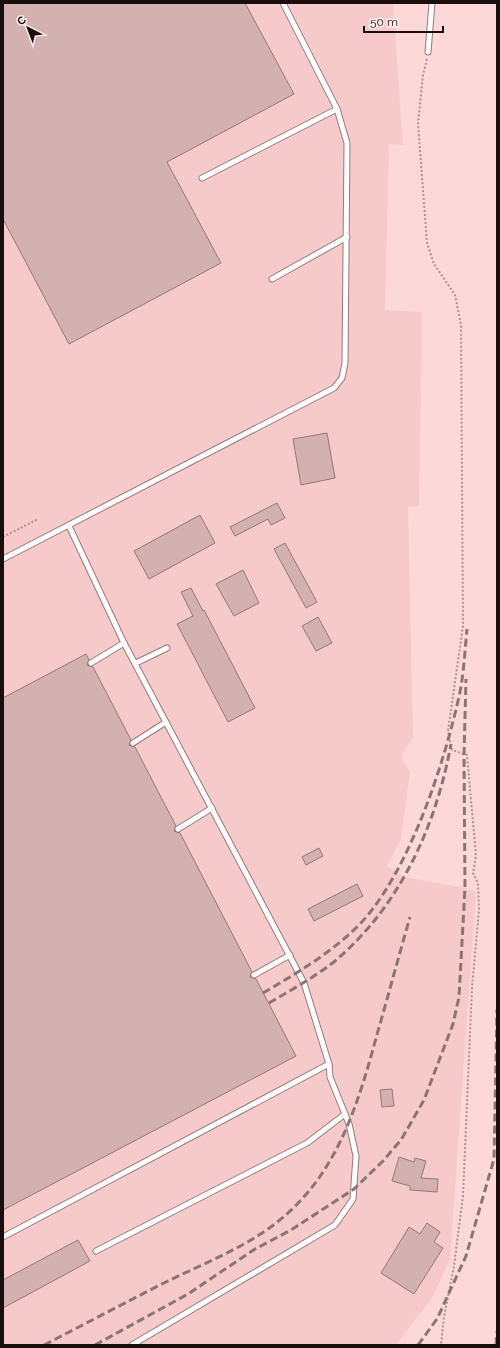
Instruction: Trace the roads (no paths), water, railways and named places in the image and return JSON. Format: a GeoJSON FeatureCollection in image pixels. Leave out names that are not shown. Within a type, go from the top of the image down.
{"type":"FeatureCollection","features":[{"type":"Feature","properties":{"kind":"lane"},"geometry":{"type":"LineString","coordinates":[[3,559],[334,388],[342,378],[345,363],[347,143],[337,109],[283,3]]}},
{"type":"Feature","properties":{"kind":"lane"},"geometry":{"type":"LineString","coordinates":[[428,52],[432,3]]}},
{"type":"Feature","properties":{"kind":"lane"},"geometry":{"type":"LineString","coordinates":[[202,178],[337,109]]}},
{"type":"Feature","properties":{"kind":"lane"},"geometry":{"type":"LineString","coordinates":[[272,279],[347,237]]}},
{"type":"Feature","properties":{"kind":"lane"},"geometry":{"type":"LineString","coordinates":[[69,526],[124,643],[304,982],[329,1064],[330,1077],[345,1114],[356,1156],[353,1199],[335,1225],[132,1345]]}},
{"type":"Feature","properties":{"kind":"lane"},"geometry":{"type":"LineString","coordinates":[[91,663],[124,643]]}},
{"type":"Feature","properties":{"kind":"lane"},"geometry":{"type":"LineString","coordinates":[[136,664],[167,648]]}},
{"type":"Feature","properties":{"kind":"lane"},"geometry":{"type":"LineString","coordinates":[[133,743],[166,722]]}},
{"type":"Feature","properties":{"kind":"lane"},"geometry":{"type":"LineString","coordinates":[[178,829],[212,808]]}},
{"type":"Feature","properties":{"kind":"lane"},"geometry":{"type":"LineString","coordinates":[[254,975],[290,955]]}},
{"type":"Feature","properties":{"kind":"lane"},"geometry":{"type":"LineString","coordinates":[[3,1237],[329,1064]]}},
{"type":"Feature","properties":{"kind":"lane"},"geometry":{"type":"LineString","coordinates":[[96,1251],[307,1143],[345,1114]]}},
{"type":"Feature","properties":{"kind":"railway"},"geometry":{"type":"LineString","coordinates":[[263,993],[313,962],[337,945],[359,925],[377,903],[394,876],[423,815],[445,751],[460,692],[467,629]]}},
{"type":"Feature","properties":{"kind":"railway"},"geometry":{"type":"LineString","coordinates":[[95,1345],[188,1294],[255,1249],[291,1230],[354,1189],[383,1161],[401,1140],[424,1100],[453,1024],[459,997],[465,888],[464,755],[466,679]]}},
{"type":"Feature","properties":{"kind":"railway"},"geometry":{"type":"LineString","coordinates":[[269,1003],[311,978],[335,961],[358,939],[396,890],[412,863],[436,805],[451,744]]}},
{"type":"Feature","properties":{"kind":"railway"},"geometry":{"type":"LineString","coordinates":[[44,1345],[152,1289],[246,1243],[275,1224],[306,1194],[322,1174],[335,1152],[356,1105],[410,917]]}},
{"type":"Feature","properties":{"kind":"railway"},"geometry":{"type":"LineString","coordinates":[[418,1345],[437,1319],[466,1256],[494,1159],[497,1009]]}},
{"type":"Feature","properties":{"kind":"railway"},"geometry":{"type":"LineString","coordinates":[[496,1345],[497,1331]]}}]}
